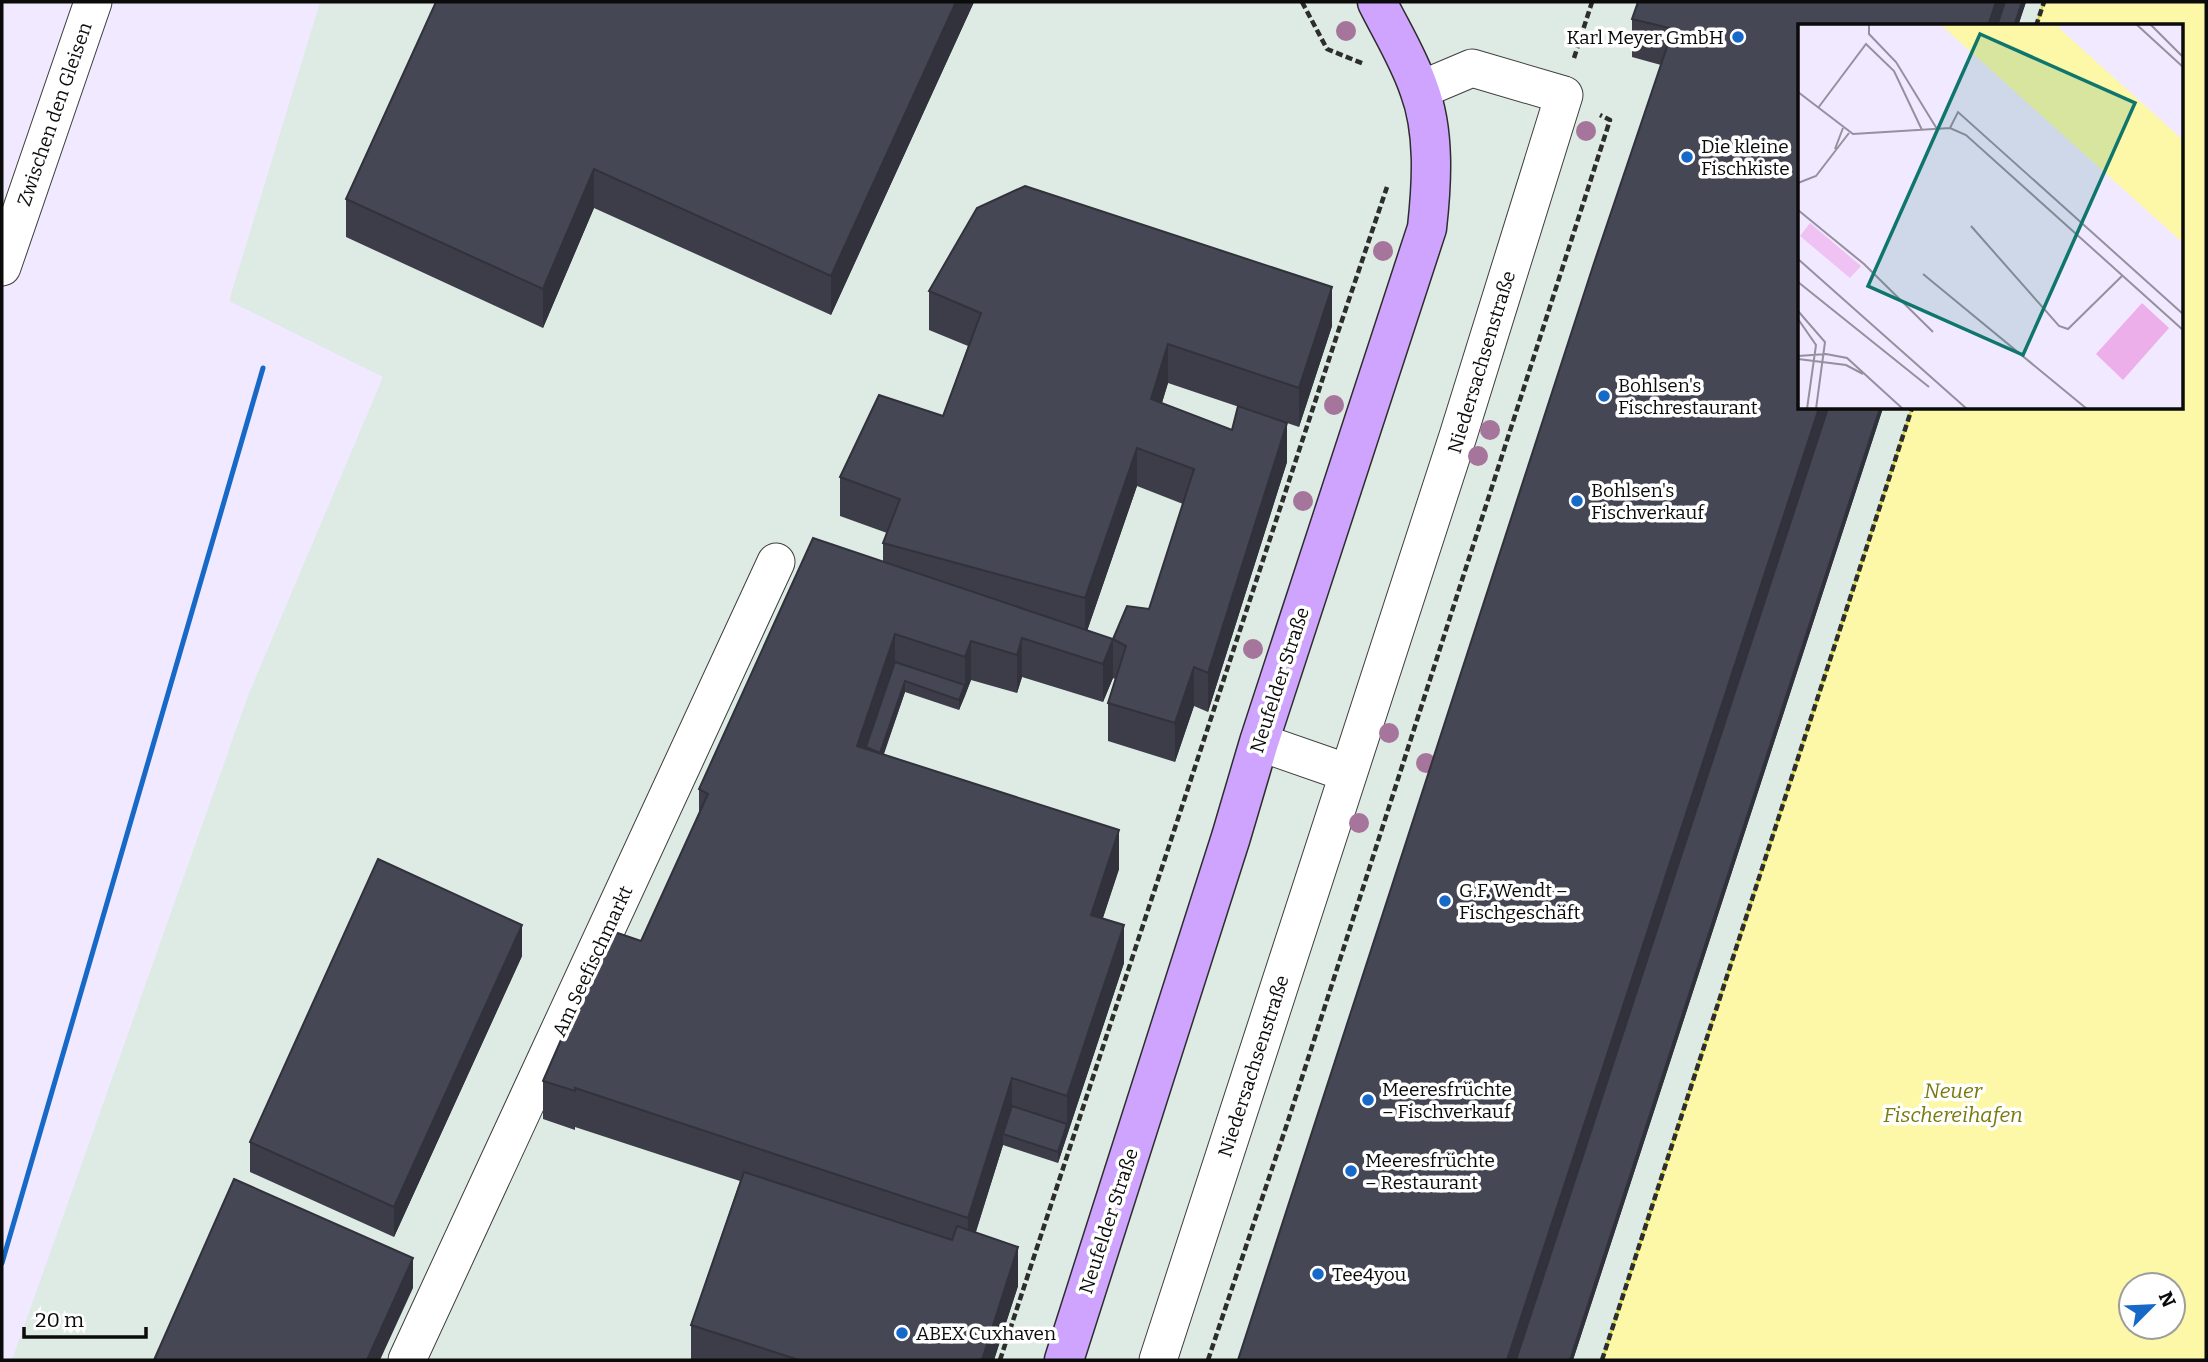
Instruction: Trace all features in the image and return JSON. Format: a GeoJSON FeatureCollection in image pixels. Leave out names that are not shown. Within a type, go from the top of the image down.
{"type":"FeatureCollection","features":[{"type":"Feature","properties":{"kind":"street","name":"Zwischen den Gleisen"},"geometry":{"type":"LineString","coordinates":[[2,267],[93,2]]}},
{"type":"Feature","properties":{"kind":"street","name":"Neufelder Straße"},"geometry":{"type":"LineString","coordinates":[[1064,1360],[1259,742],[1427,228],[1432,173],[1430,141],[1420,90],[1377,2]]}},
{"type":"Feature","properties":{"kind":"street"},"geometry":{"type":"LineString","coordinates":[[1420,90],[1472,68],[1564,95]]}},
{"type":"Feature","properties":{"kind":"street","name":"Niedersachsenstraße"},"geometry":{"type":"LineString","coordinates":[[1158,1360],[1458,436],[1564,95]]}},
{"type":"Feature","properties":{"kind":"street","name":"Am Seefischmarkt"},"geometry":{"type":"LineString","coordinates":[[407,1360],[776,562]]}},
{"type":"Feature","properties":{"kind":"street"},"geometry":{"type":"LineString","coordinates":[[1259,742],[1348,773]]}},
{"type":"Feature","properties":{"kind":"path"},"geometry":{"type":"LineString","coordinates":[[1302,2],[1326,49],[1364,65],[1370,76]]}},
{"type":"Feature","properties":{"kind":"path"},"geometry":{"type":"LineString","coordinates":[[1208,1360],[1288,1122],[1610,120],[1564,95],[1592,2]]}},
{"type":"Feature","properties":{"kind":"path"},"geometry":{"type":"LineString","coordinates":[[2037,24],[2044,2]]}},
{"type":"Feature","properties":{"kind":"path"},"geometry":{"type":"LineString","coordinates":[[1000,1360],[1390,180]]}},
{"type":"Feature","properties":{"kind":"path"},"geometry":{"type":"LineString","coordinates":[[1602,1360],[1911,410]]}},
{"type":"Feature","properties":{"kind":"shaded area"},"geometry":{"type":"Polygon","coordinates":[[[320,2],[2044,2],[2037,24],[1798,24],[1798,410],[1911,410],[1602,1360],[12,1360],[249,693],[383,377],[229,301],[320,2]]]}},
{"type":"Feature","properties":{"kind":"water","name":"Neuer Fischereihafen"},"geometry":{"type":"Polygon","coordinates":[[[2044,2],[2206,2],[2206,1360],[1602,1360],[1911,410],[2184,410],[2184,24],[2037,24],[2044,2]]]}},
{"type":"Feature","properties":{"kind":"building"},"geometry":{"type":"Polygon","coordinates":[[[436,2],[956,2],[831,276],[594,169],[543,289],[346,199],[436,2]]]}},
{"type":"Feature","properties":{"kind":"building"},"geometry":{"type":"Polygon","coordinates":[[[1638,2],[1996,2],[1989,24],[1798,24],[1798,410],[1818,410],[1507,1360],[1238,1360],[1594,263],[1673,29],[1632,19],[1638,2]]]}},
{"type":"Feature","properties":{"kind":"building"},"geometry":{"type":"Polygon","coordinates":[[[2005,2],[2022,2],[2015,24],[1998,24],[2005,2]]]}},
{"type":"Feature","properties":{"kind":"building"},"geometry":{"type":"Polygon","coordinates":[[[1025,186],[1332,287],[1299,388],[1168,344],[1151,399],[1232,430],[1238,406],[1287,423],[1208,673],[1194,667],[1175,723],[1108,703],[1126,646],[1113,639],[1127,606],[1149,609],[1194,469],[1137,448],[1085,598],[883,543],[900,499],[840,477],[879,395],[943,416],[981,313],[929,291],[977,208],[1025,186]]]}},
{"type":"Feature","properties":{"kind":"building"},"geometry":{"type":"Polygon","coordinates":[[[1827,410],[1879,410],[1570,1360],[1516,1360],[1827,410]]]}},
{"type":"Feature","properties":{"kind":"building"},"geometry":{"type":"Polygon","coordinates":[[[813,538],[1113,639],[1103,664],[1022,638],[1017,655],[971,641],[965,657],[895,634],[857,746],[1119,830],[1091,915],[1124,925],[1067,1096],[1012,1078],[968,1218],[575,1088],[575,1091],[543,1081],[609,930],[641,941],[708,794],[699,789],[813,538]]]}},
{"type":"Feature","properties":{"kind":"building"},"geometry":{"type":"Polygon","coordinates":[[[895,662],[965,685],[959,700],[905,681],[880,753],[866,747],[895,662]]]}},
{"type":"Feature","properties":{"kind":"building"},"geometry":{"type":"Polygon","coordinates":[[[378,859],[522,925],[394,1207],[250,1142],[378,859]]]}},
{"type":"Feature","properties":{"kind":"building"},"geometry":{"type":"Polygon","coordinates":[[[1012,1106],[1067,1124],[1058,1152],[1003,1134],[1012,1106]]]}},
{"type":"Feature","properties":{"kind":"building"},"geometry":{"type":"Polygon","coordinates":[[[744,1172],[952,1240],[957,1226],[1018,1247],[982,1360],[799,1360],[691,1325],[744,1172]]]}},
{"type":"Feature","properties":{"kind":"building"},"geometry":{"type":"Polygon","coordinates":[[[234,1179],[413,1258],[367,1360],[154,1360],[234,1179]]]}},
{"type":"Feature","properties":{"kind":"railway"},"geometry":{"type":"LineString","coordinates":[[2,1263],[263,368]]}},
{"type":"Feature","properties":{"kind":"place","name":"Karl Meyer GmbH"},"geometry":{"type":"Point","coordinates":[1738,37]}},
{"type":"Feature","properties":{"kind":"place","name":"Die kleine Fischkiste"},"geometry":{"type":"Point","coordinates":[1687,157]}},
{"type":"Feature","properties":{"kind":"place","name":"Bohlsen's Fischrestaurant"},"geometry":{"type":"Point","coordinates":[1604,396]}},
{"type":"Feature","properties":{"kind":"place","name":"Bohlsen's Fischverkauf"},"geometry":{"type":"Point","coordinates":[1577,501]}},
{"type":"Feature","properties":{"kind":"place","name":"G.F. Wendt – Fischgeschäft"},"geometry":{"type":"Point","coordinates":[1445,901]}},
{"type":"Feature","properties":{"kind":"place","name":"Meeresfrüchte – Fischverkauf"},"geometry":{"type":"Point","coordinates":[1368,1100]}},
{"type":"Feature","properties":{"kind":"place","name":"Meeresfrüchte – Restaurant"},"geometry":{"type":"Point","coordinates":[1351,1171]}},
{"type":"Feature","properties":{"kind":"place","name":"Tee4you"},"geometry":{"type":"Point","coordinates":[1318,1274]}},
{"type":"Feature","properties":{"kind":"place","name":"ABEX Cuxhaven"},"geometry":{"type":"Point","coordinates":[902,1333]}}]}
